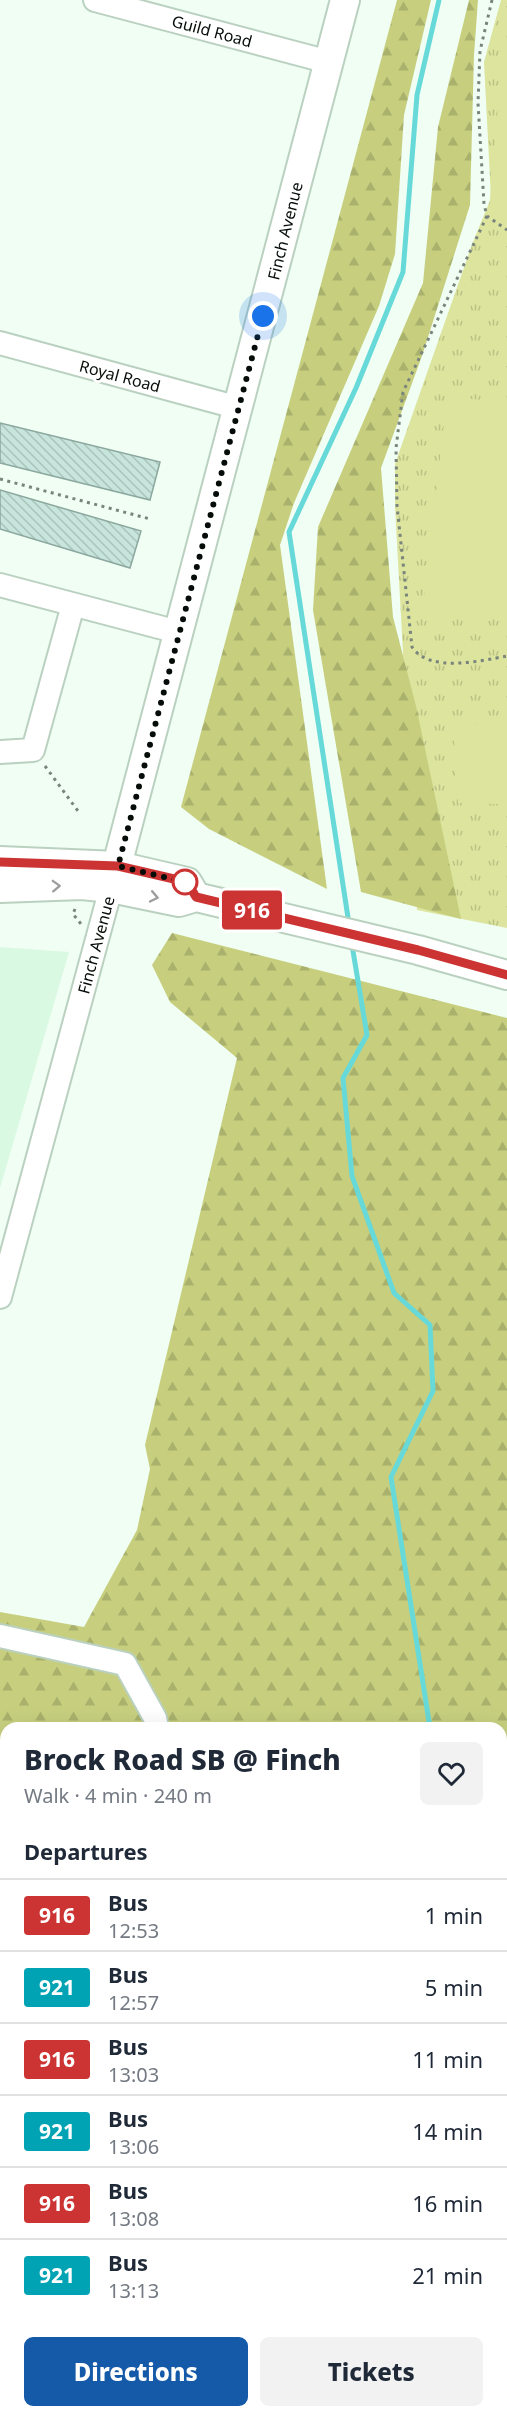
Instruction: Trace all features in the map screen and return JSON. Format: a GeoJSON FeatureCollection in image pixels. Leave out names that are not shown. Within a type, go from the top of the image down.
{"type":"FeatureCollection","features":[{"type":"Feature","properties":{"kind":"main road","name":"Finch Avenue"},"geometry":{"type":"LineString","coordinates":[[114,877],[240,408],[345,0]]}},
{"type":"Feature","properties":{"kind":"main road"},"geometry":{"type":"LineString","coordinates":[[0,861],[114,877],[187,882],[196,897],[418,950],[507,975]]}},
{"type":"Feature","properties":{"kind":"main road"},"geometry":{"type":"LineString","coordinates":[[0,888],[82,885],[114,877]]}},
{"type":"Feature","properties":{"kind":"street","name":"Guild Road"},"geometry":{"type":"LineString","coordinates":[[95,0],[329,62]]}},
{"type":"Feature","properties":{"kind":"street","name":"Royal Road"},"geometry":{"type":"LineString","coordinates":[[0,343],[240,408]]}},
{"type":"Feature","properties":{"kind":"street"},"geometry":{"type":"LineString","coordinates":[[0,585],[178,632]]}},
{"type":"Feature","properties":{"kind":"street"},"geometry":{"type":"LineString","coordinates":[[0,752],[33,750],[74,605]]}},
{"type":"Feature","properties":{"kind":"street","name":"Finch Avenue"},"geometry":{"type":"LineString","coordinates":[[0,1297],[114,877]]}},
{"type":"Feature","properties":{"kind":"street"},"geometry":{"type":"LineString","coordinates":[[0,1636],[125,1664],[156,1722]]}},
{"type":"Feature","properties":{"kind":"path"},"geometry":{"type":"LineString","coordinates":[[492,0],[480,51],[478,103],[484,204],[487,216],[404,392],[396,448],[397,506],[412,647],[417,656],[432,662],[476,661],[507,656]]}},
{"type":"Feature","properties":{"kind":"path"},"geometry":{"type":"LineString","coordinates":[[487,216],[507,230]]}},
{"type":"Feature","properties":{"kind":"path"},"geometry":{"type":"LineString","coordinates":[[0,479],[150,519]]}},
{"type":"Feature","properties":{"kind":"path"},"geometry":{"type":"LineString","coordinates":[[33,750],[78,811]]}},
{"type":"Feature","properties":{"kind":"shaded area"},"geometry":{"type":"Polygon","coordinates":[[[0,947],[69,952],[0,1188],[0,947]]]}},
{"type":"Feature","properties":{"kind":"green space"},"geometry":{"type":"Polygon","coordinates":[[[397,0],[431,0],[404,115],[395,254],[379,306],[294,503],[280,545],[327,889],[209,829],[181,807],[397,0]]]}},
{"type":"Feature","properties":{"kind":"green space"},"geometry":{"type":"Polygon","coordinates":[[[469,0],[478,0],[474,55],[470,205],[422,356],[381,468],[393,617],[416,706],[461,919],[361,892],[313,610],[318,527],[423,283],[438,127],[469,0]]]}},
{"type":"Feature","properties":{"kind":"green space"},"geometry":{"type":"Polygon","coordinates":[[[501,0],[507,0],[507,928],[417,910],[395,506],[395,464],[473,242],[491,198],[484,62],[501,0]]]}},
{"type":"Feature","properties":{"kind":"green space"},"geometry":{"type":"Polygon","coordinates":[[[507,47],[507,221],[489,211],[502,58],[507,47]]]}},
{"type":"Feature","properties":{"kind":"green space"},"geometry":{"type":"Polygon","coordinates":[[[447,397],[507,402],[507,620],[422,614],[447,397]]]}},
{"type":"Feature","properties":{"kind":"green space"},"geometry":{"type":"Polygon","coordinates":[[[453,724],[507,725],[507,800],[498,804],[458,803],[453,724]]]}},
{"type":"Feature","properties":{"kind":"green space"},"geometry":{"type":"Polygon","coordinates":[[[172,933],[507,1018],[507,1722],[0,1722],[0,1612],[84,1627],[137,1530],[150,1469],[145,1445],[237,1058],[170,1002],[152,965],[172,933]]]}},
{"type":"Feature","properties":{"kind":"building"},"geometry":{"type":"Polygon","coordinates":[[[0,423],[160,462],[150,500],[0,463],[0,423]]]}},
{"type":"Feature","properties":{"kind":"building"},"geometry":{"type":"Polygon","coordinates":[[[0,490],[141,531],[130,568],[0,529],[0,490]]]}},
{"type":"Feature","properties":{"kind":"waterway"},"geometry":{"type":"LineString","coordinates":[[349,924],[289,532],[356,388],[403,272],[417,95],[439,0]]}},
{"type":"Feature","properties":{"kind":"waterway"},"geometry":{"type":"LineString","coordinates":[[352,945],[367,1035],[343,1078],[352,1176],[394,1293],[430,1325],[433,1391],[391,1477],[429,1722]]}},
{"type":"Feature","properties":{"kind":"bus line","name":"916"},"geometry":{"type":"LineString","coordinates":[[0,862],[118,866],[187,882],[196,897],[418,950],[507,975]]}},
{"type":"Feature","properties":{"kind":"route"},"geometry":{"type":"LineString","coordinates":[[185,882],[187,882],[118,866],[263,316]]}}]}
